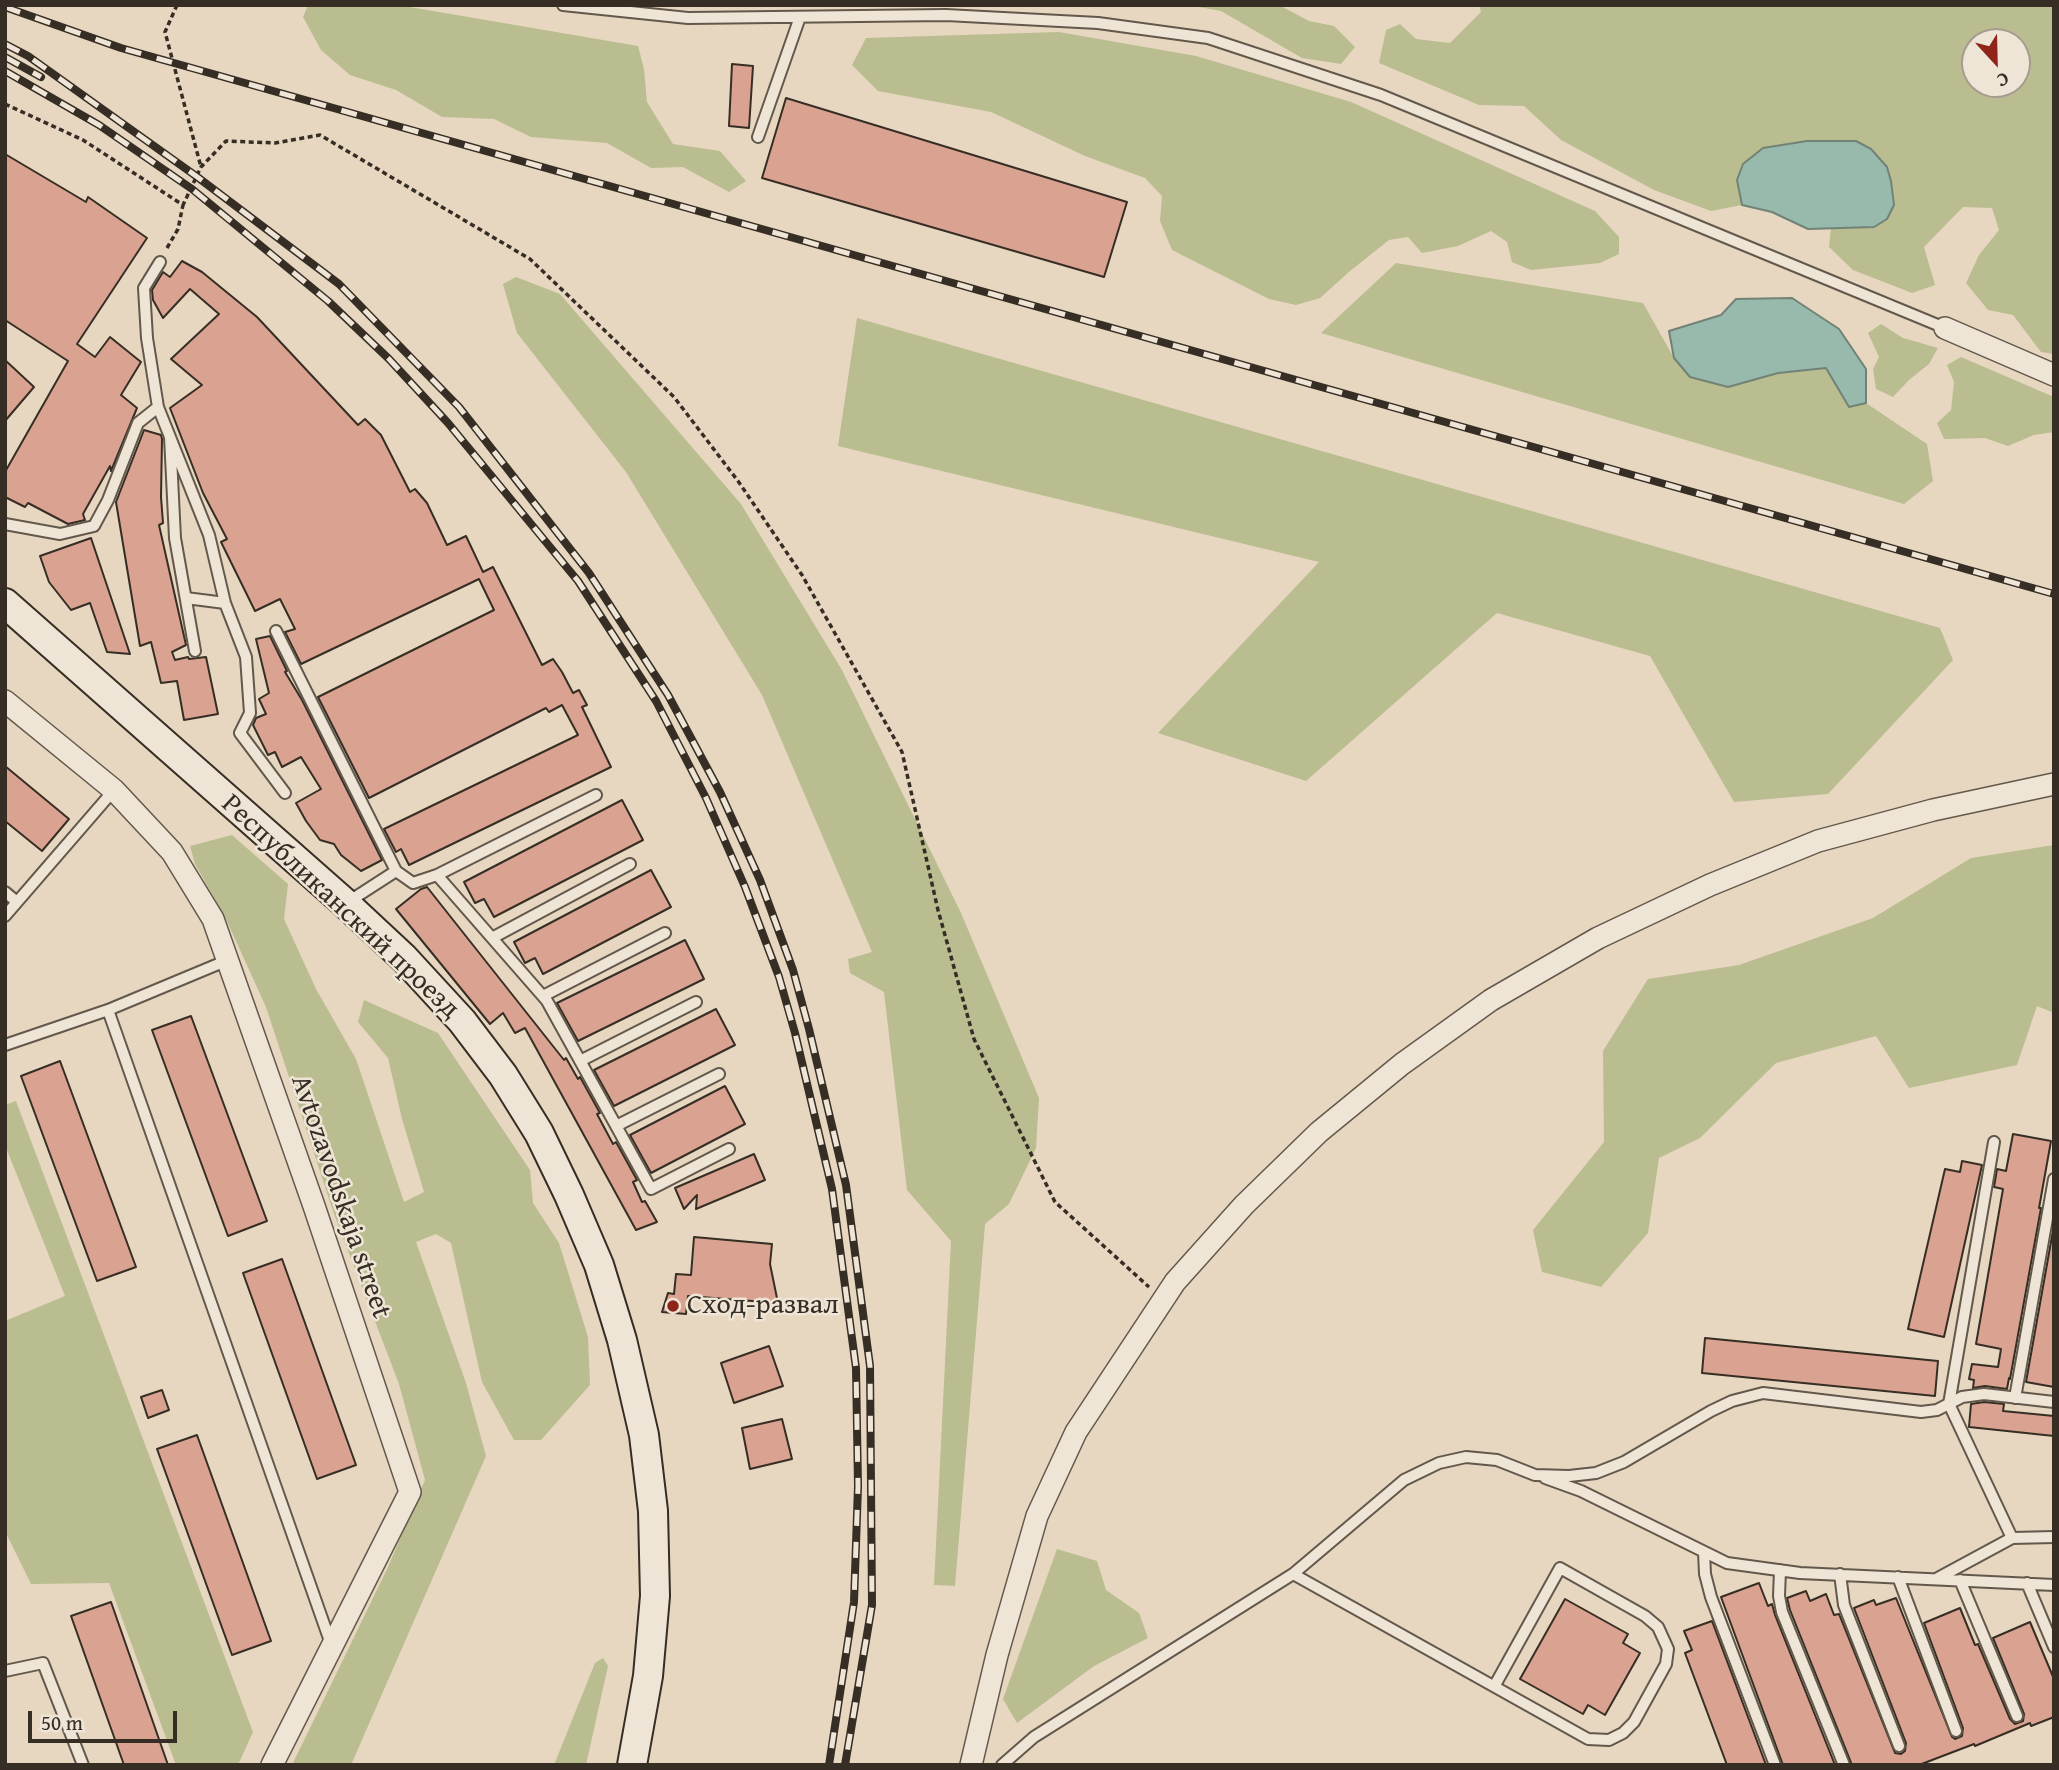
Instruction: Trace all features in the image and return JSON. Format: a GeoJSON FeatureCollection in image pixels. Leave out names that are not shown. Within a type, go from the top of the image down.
{"type":"FeatureCollection","features":[{"type":"Feature","properties":{"kind":"street"},"geometry":{"type":"LineString","coordinates":[[1945,328],[2054,375]]}},
{"type":"Feature","properties":{"kind":"street","name":"Республиканский проезд"},"geometry":{"type":"LineString","coordinates":[[5,603],[404,958],[462,1021],[503,1075],[539,1133],[598,1265],[622,1340],[645,1435],[653,1511],[655,1597],[648,1676],[632,1765]]}},
{"type":"Feature","properties":{"kind":"street","name":"Avtozavodskaja street"},"geometry":{"type":"LineString","coordinates":[[5,701],[114,790],[172,852],[213,919],[411,1492],[272,1765]]}},
{"type":"Feature","properties":{"kind":"street"},"geometry":{"type":"LineString","coordinates":[[971,1765],[997,1655],[1037,1516],[1076,1432],[1175,1282],[1244,1205],[1319,1132],[1402,1064],[1491,1000],[1598,937],[1710,885],[1818,841],[1933,810],[2054,784]]}},
{"type":"Feature","properties":{"kind":"lane"},"geometry":{"type":"LineString","coordinates":[[563,5],[688,18],[946,15],[1085,22],[1208,37],[1381,95],[1945,328]]}},
{"type":"Feature","properties":{"kind":"lane"},"geometry":{"type":"LineString","coordinates":[[758,137],[800,17]]}},
{"type":"Feature","properties":{"kind":"lane"},"geometry":{"type":"LineString","coordinates":[[160,262],[144,288],[147,338],[158,407],[209,535],[225,603],[246,657],[250,713],[240,733],[285,793]]}},
{"type":"Feature","properties":{"kind":"lane"},"geometry":{"type":"LineString","coordinates":[[5,524],[60,534],[94,526],[108,500],[138,423],[158,407]]}},
{"type":"Feature","properties":{"kind":"lane"},"geometry":{"type":"LineString","coordinates":[[170,437],[175,538],[195,650]]}},
{"type":"Feature","properties":{"kind":"lane"},"geometry":{"type":"LineString","coordinates":[[186,598],[225,603]]}},
{"type":"Feature","properties":{"kind":"lane"},"geometry":{"type":"LineString","coordinates":[[276,631],[396,871],[413,883],[437,875],[596,795]]}},
{"type":"Feature","properties":{"kind":"lane"},"geometry":{"type":"LineString","coordinates":[[5,916],[114,790]]}},
{"type":"Feature","properties":{"kind":"lane"},"geometry":{"type":"LineString","coordinates":[[492,938],[630,864]]}},
{"type":"Feature","properties":{"kind":"lane"},"geometry":{"type":"LineString","coordinates":[[345,903],[396,871]]}},
{"type":"Feature","properties":{"kind":"lane"},"geometry":{"type":"LineString","coordinates":[[437,875],[543,996],[651,1189],[729,1149]]}},
{"type":"Feature","properties":{"kind":"lane"},"geometry":{"type":"LineString","coordinates":[[5,892],[17,902]]}},
{"type":"Feature","properties":{"kind":"lane"},"geometry":{"type":"LineString","coordinates":[[543,996],[665,933]]}},
{"type":"Feature","properties":{"kind":"lane"},"geometry":{"type":"LineString","coordinates":[[5,1045],[108,1010],[228,960]]}},
{"type":"Feature","properties":{"kind":"lane"},"geometry":{"type":"LineString","coordinates":[[580,1061],[696,1002]]}},
{"type":"Feature","properties":{"kind":"lane"},"geometry":{"type":"LineString","coordinates":[[108,1010],[332,1646]]}},
{"type":"Feature","properties":{"kind":"lane"},"geometry":{"type":"LineString","coordinates":[[616,1126],[719,1074]]}},
{"type":"Feature","properties":{"kind":"lane"},"geometry":{"type":"LineString","coordinates":[[1994,1142],[1949,1404],[2012,1538]]}},
{"type":"Feature","properties":{"kind":"lane"},"geometry":{"type":"LineString","coordinates":[[2015,1398],[2054,1179]]}},
{"type":"Feature","properties":{"kind":"lane"},"geometry":{"type":"LineString","coordinates":[[1535,1475],[1596,1474],[1624,1462],[1711,1411],[1732,1401],[1763,1393],[1921,1412],[1937,1410],[1962,1397],[1984,1394],[2054,1402]]}},
{"type":"Feature","properties":{"kind":"lane"},"geometry":{"type":"LineString","coordinates":[[1002,1765],[1034,1737],[1293,1574],[1404,1480],[1439,1462],[1465,1457],[1497,1460],[1581,1491],[1727,1563],[1780,1570],[2054,1585]]}},
{"type":"Feature","properties":{"kind":"lane"},"geometry":{"type":"LineString","coordinates":[[1936,1579],[2012,1538],[2054,1538]]}},
{"type":"Feature","properties":{"kind":"lane"},"geometry":{"type":"LineString","coordinates":[[1703,1552],[1711,1597],[1775,1765]]}},
{"type":"Feature","properties":{"kind":"lane"},"geometry":{"type":"LineString","coordinates":[[1293,1574],[1588,1739],[1609,1740],[1623,1733],[1634,1722],[1666,1664],[1668,1649],[1658,1627],[1645,1616],[1560,1568],[1495,1685]]}},
{"type":"Feature","properties":{"kind":"lane"},"geometry":{"type":"LineString","coordinates":[[1780,1570],[1779,1597],[1782,1612],[1844,1765]]}},
{"type":"Feature","properties":{"kind":"lane"},"geometry":{"type":"LineString","coordinates":[[1840,1574],[1844,1605],[1899,1745]]}},
{"type":"Feature","properties":{"kind":"lane"},"geometry":{"type":"LineString","coordinates":[[1898,1577],[1956,1731]]}},
{"type":"Feature","properties":{"kind":"lane"},"geometry":{"type":"LineString","coordinates":[[1960,1580],[2017,1716]]}},
{"type":"Feature","properties":{"kind":"lane"},"geometry":{"type":"LineString","coordinates":[[2027,1583],[2054,1647]]}},
{"type":"Feature","properties":{"kind":"lane"},"geometry":{"type":"LineString","coordinates":[[5,1671],[43,1663],[83,1765]]}},
{"type":"Feature","properties":{"kind":"path"},"geometry":{"type":"LineString","coordinates":[[177,5],[165,32],[201,167]]}},
{"type":"Feature","properties":{"kind":"path"},"geometry":{"type":"LineString","coordinates":[[5,104],[83,140],[183,205]]}},
{"type":"Feature","properties":{"kind":"path"},"geometry":{"type":"LineString","coordinates":[[160,262],[178,229],[183,205],[201,167],[226,141],[275,143],[320,135],[530,259],[674,397],[738,481],[802,575],[902,752],[938,910],[974,1039],[1055,1202],[1163,1300]]}},
{"type":"Feature","properties":{"kind":"green space"},"geometry":{"type":"Polygon","coordinates":[[[308,5],[398,5],[638,46],[644,69],[647,102],[673,144],[720,151],[746,181],[729,192],[683,167],[651,168],[607,143],[531,137],[494,119],[442,117],[396,90],[350,75],[321,50],[303,17],[308,5]]]}},
{"type":"Feature","properties":{"kind":"green space"},"geometry":{"type":"Polygon","coordinates":[[[1188,5],[1279,5],[1309,21],[1334,26],[1355,47],[1341,64],[1302,58],[1221,11],[1188,5]]]}},
{"type":"Feature","properties":{"kind":"green space"},"geometry":{"type":"Polygon","coordinates":[[[1479,5],[2054,5],[2054,354],[2041,352],[2013,315],[1988,310],[1966,283],[1979,255],[1999,230],[1992,208],[1963,207],[1924,247],[1935,285],[1912,293],[1853,270],[1829,247],[1831,228],[1874,227],[1743,164],[1737,179],[1742,205],[1711,211],[1654,190],[1561,140],[1524,106],[1479,105],[1379,63],[1386,30],[1400,24],[1416,39],[1450,43],[1481,12],[1479,5]]]}},
{"type":"Feature","properties":{"kind":"green space"},"geometry":{"type":"Polygon","coordinates":[[[1059,32],[1196,56],[1351,102],[1595,211],[1619,237],[1619,254],[1600,263],[1531,270],[1512,262],[1507,242],[1491,231],[1458,246],[1422,253],[1408,237],[1389,240],[1320,298],[1296,305],[1269,299],[1172,250],[1160,221],[1162,196],[1145,178],[1085,156],[991,112],[878,91],[852,65],[866,38],[1059,32]]]}},
{"type":"Feature","properties":{"kind":"green space"},"geometry":{"type":"Polygon","coordinates":[[[1396,263],[1643,303],[1674,358],[1729,387],[1778,373],[1826,368],[1849,406],[1866,403],[1927,444],[1933,481],[1904,504],[1321,333],[1396,263]]]}},
{"type":"Feature","properties":{"kind":"green space"},"geometry":{"type":"Polygon","coordinates":[[[516,277],[560,294],[741,504],[842,670],[961,913],[1039,1098],[1036,1148],[1009,1204],[985,1224],[955,1586],[934,1585],[951,1241],[907,1190],[884,992],[850,973],[848,959],[872,952],[762,695],[626,472],[517,333],[503,284],[516,277]]]}},
{"type":"Feature","properties":{"kind":"green space"},"geometry":{"type":"Polygon","coordinates":[[[857,318],[1940,628],[1953,660],[1828,794],[1734,802],[1650,656],[1497,613],[1306,781],[1158,733],[1319,562],[838,446],[857,318]]]}},
{"type":"Feature","properties":{"kind":"green space"},"geometry":{"type":"Polygon","coordinates":[[[1881,324],[1903,338],[1938,348],[1929,364],[1893,397],[1876,389],[1873,369],[1879,357],[1868,333],[1881,324]]]}},
{"type":"Feature","properties":{"kind":"green space"},"geometry":{"type":"Polygon","coordinates":[[[1961,357],[2054,397],[2054,432],[2034,435],[2008,446],[1985,438],[1944,439],[1937,423],[1951,410],[1954,382],[1947,365],[1961,357]]]}},
{"type":"Feature","properties":{"kind":"green space"},"geometry":{"type":"Polygon","coordinates":[[[232,835],[288,884],[284,919],[316,989],[356,1059],[404,1202],[424,1192],[402,1119],[388,1058],[358,1022],[364,1000],[438,1033],[530,1170],[533,1203],[559,1243],[588,1337],[590,1385],[541,1440],[514,1440],[482,1382],[451,1243],[436,1234],[416,1242],[466,1383],[486,1456],[351,1765],[292,1765],[388,1567],[425,1480],[399,1384],[334,1214],[266,1007],[225,917],[195,864],[190,846],[232,835]]]}},
{"type":"Feature","properties":{"kind":"green space"},"geometry":{"type":"Polygon","coordinates":[[[2054,845],[2054,1013],[2037,1006],[2017,1065],[1909,1088],[1876,1036],[1776,1063],[1700,1138],[1659,1158],[1648,1233],[1601,1287],[1542,1272],[1533,1230],[1604,1142],[1603,1051],[1648,979],[1739,965],[1873,918],[1971,858],[2054,845]]]}},
{"type":"Feature","properties":{"kind":"green space"},"geometry":{"type":"Polygon","coordinates":[[[16,1101],[253,1732],[238,1765],[176,1765],[109,1583],[31,1584],[5,1531],[5,1321],[65,1296],[5,1145],[5,1105],[16,1101]]]}},
{"type":"Feature","properties":{"kind":"green space"},"geometry":{"type":"Polygon","coordinates":[[[1057,1549],[1097,1561],[1106,1590],[1139,1613],[1148,1638],[1094,1666],[1017,1723],[1003,1699],[1057,1549]]]}},
{"type":"Feature","properties":{"kind":"green space"},"geometry":{"type":"Polygon","coordinates":[[[603,1658],[608,1666],[586,1765],[554,1765],[595,1663],[603,1658]]]}},
{"type":"Feature","properties":{"kind":"shaded area"},"geometry":{"type":"Polygon","coordinates":[[[1807,141],[1856,141],[1871,149],[1887,167],[1891,181],[1894,205],[1887,219],[1874,227],[1808,229],[1772,212],[1742,205],[1737,180],[1743,164],[1763,148],[1807,141]]]}},
{"type":"Feature","properties":{"kind":"shaded area"},"geometry":{"type":"Polygon","coordinates":[[[1792,298],[1839,329],[1866,369],[1866,403],[1849,407],[1826,368],[1778,373],[1728,387],[1690,377],[1674,358],[1669,331],[1721,315],[1736,299],[1792,298]]]}},
{"type":"Feature","properties":{"kind":"building"},"geometry":{"type":"Polygon","coordinates":[[[732,64],[753,66],[749,128],[729,126],[732,64]]]}},
{"type":"Feature","properties":{"kind":"building"},"geometry":{"type":"Polygon","coordinates":[[[786,98],[1127,202],[1104,277],[762,178],[786,98]]]}},
{"type":"Feature","properties":{"kind":"building"},"geometry":{"type":"Polygon","coordinates":[[[5,154],[86,202],[88,197],[147,238],[77,344],[95,357],[110,337],[141,362],[121,395],[137,408],[111,471],[110,466],[83,514],[85,520],[68,524],[28,503],[25,507],[5,497],[5,472],[68,361],[5,320],[5,154]]]}},
{"type":"Feature","properties":{"kind":"building"},"geometry":{"type":"Polygon","coordinates":[[[182,261],[202,272],[257,317],[358,425],[365,419],[381,435],[410,492],[415,489],[427,503],[447,545],[466,536],[483,572],[493,567],[542,665],[553,659],[573,693],[579,690],[587,705],[582,707],[611,767],[409,865],[401,849],[396,852],[384,829],[578,735],[562,705],[549,712],[546,708],[369,798],[318,697],[494,610],[479,579],[301,664],[285,632],[295,629],[280,599],[255,611],[221,542],[227,539],[203,493],[170,408],[202,385],[171,359],[219,314],[190,289],[163,318],[153,300],[152,290],[163,272],[170,277],[182,261]]]}},
{"type":"Feature","properties":{"kind":"building"},"geometry":{"type":"Polygon","coordinates":[[[5,360],[34,387],[5,421],[5,360]]]}},
{"type":"Feature","properties":{"kind":"building"},"geometry":{"type":"Polygon","coordinates":[[[144,430],[161,435],[162,439],[163,523],[159,525],[186,645],[172,652],[175,660],[206,657],[218,714],[184,720],[177,681],[161,683],[151,642],[140,646],[116,502],[144,430]]]}},
{"type":"Feature","properties":{"kind":"building"},"geometry":{"type":"Polygon","coordinates":[[[91,538],[130,654],[107,652],[90,603],[71,610],[49,582],[40,556],[91,538]]]}},
{"type":"Feature","properties":{"kind":"building"},"geometry":{"type":"Polygon","coordinates":[[[270,636],[287,671],[285,672],[302,700],[382,860],[361,871],[341,855],[334,844],[320,840],[296,803],[321,789],[301,757],[282,767],[275,752],[268,755],[253,725],[256,718],[266,714],[259,699],[269,693],[256,639],[270,636]]]}},
{"type":"Feature","properties":{"kind":"building"},"geometry":{"type":"Polygon","coordinates":[[[5,766],[69,819],[42,851],[5,821],[5,766]]]}},
{"type":"Feature","properties":{"kind":"building"},"geometry":{"type":"Polygon","coordinates":[[[622,800],[643,840],[494,917],[484,899],[475,903],[464,882],[622,800]]]}},
{"type":"Feature","properties":{"kind":"building"},"geometry":{"type":"Polygon","coordinates":[[[651,870],[671,907],[543,974],[535,958],[525,963],[514,942],[651,870]]]}},
{"type":"Feature","properties":{"kind":"building"},"geometry":{"type":"Polygon","coordinates":[[[427,887],[564,1060],[566,1058],[578,1079],[580,1077],[613,1144],[616,1142],[637,1180],[633,1182],[642,1202],[645,1201],[657,1222],[636,1230],[525,1028],[515,1033],[503,1013],[490,1024],[396,909],[427,887]]]}},
{"type":"Feature","properties":{"kind":"building"},"geometry":{"type":"Polygon","coordinates":[[[685,940],[704,979],[578,1041],[557,1003],[685,940]]]}},
{"type":"Feature","properties":{"kind":"building"},"geometry":{"type":"Polygon","coordinates":[[[716,1009],[735,1045],[614,1106],[594,1070],[716,1009]]]}},
{"type":"Feature","properties":{"kind":"building"},"geometry":{"type":"Polygon","coordinates":[[[191,1016],[267,1221],[228,1236],[152,1030],[191,1016]]]}},
{"type":"Feature","properties":{"kind":"building"},"geometry":{"type":"Polygon","coordinates":[[[60,1061],[136,1267],[97,1281],[21,1076],[60,1061]]]}},
{"type":"Feature","properties":{"kind":"building"},"geometry":{"type":"Polygon","coordinates":[[[725,1086],[745,1124],[651,1173],[630,1135],[725,1086]]]}},
{"type":"Feature","properties":{"kind":"building"},"geometry":{"type":"Polygon","coordinates":[[[2013,1134],[2051,1141],[2041,1208],[2007,1389],[1985,1386],[1973,1388],[1974,1380],[1969,1379],[1972,1364],[1998,1367],[2001,1349],[1976,1344],[2003,1189],[1994,1187],[1997,1169],[2006,1171],[2013,1134]]]}},
{"type":"Feature","properties":{"kind":"building"},"geometry":{"type":"Polygon","coordinates":[[[754,1154],[765,1180],[696,1209],[697,1195],[684,1209],[675,1188],[754,1154]]]}},
{"type":"Feature","properties":{"kind":"building"},"geometry":{"type":"Polygon","coordinates":[[[1962,1161],[1982,1165],[1944,1337],[1908,1329],[1945,1169],[1960,1172],[1962,1161]]]}},
{"type":"Feature","properties":{"kind":"building"},"geometry":{"type":"Polygon","coordinates":[[[2054,1225],[2054,1387],[2026,1382],[2054,1225]]]}},
{"type":"Feature","properties":{"kind":"building"},"geometry":{"type":"Polygon","coordinates":[[[694,1237],[772,1244],[770,1264],[778,1303],[688,1296],[686,1314],[662,1312],[668,1293],[674,1294],[676,1274],[691,1275],[694,1237]]]}},
{"type":"Feature","properties":{"kind":"building"},"geometry":{"type":"Polygon","coordinates":[[[282,1259],[356,1465],[317,1479],[243,1273],[282,1259]]]}},
{"type":"Feature","properties":{"kind":"building"},"geometry":{"type":"Polygon","coordinates":[[[1705,1338],[1938,1361],[1935,1396],[1702,1373],[1705,1338]]]}},
{"type":"Feature","properties":{"kind":"building"},"geometry":{"type":"Polygon","coordinates":[[[769,1346],[783,1386],[734,1403],[721,1363],[769,1346]]]}},
{"type":"Feature","properties":{"kind":"building"},"geometry":{"type":"Polygon","coordinates":[[[162,1390],[169,1410],[148,1418],[141,1397],[162,1390]]]}},
{"type":"Feature","properties":{"kind":"building"},"geometry":{"type":"Polygon","coordinates":[[[1971,1404],[2004,1404],[2003,1411],[2054,1416],[2054,1436],[1969,1427],[1971,1404]]]}},
{"type":"Feature","properties":{"kind":"building"},"geometry":{"type":"Polygon","coordinates":[[[782,1419],[792,1459],[750,1469],[742,1428],[782,1419]]]}},
{"type":"Feature","properties":{"kind":"building"},"geometry":{"type":"Polygon","coordinates":[[[197,1435],[271,1641],[232,1655],[157,1449],[197,1435]]]}},
{"type":"Feature","properties":{"kind":"building"},"geometry":{"type":"Polygon","coordinates":[[[1759,1583],[1768,1606],[1772,1604],[1835,1765],[1783,1765],[1721,1597],[1759,1583]]]}},
{"type":"Feature","properties":{"kind":"building"},"geometry":{"type":"Polygon","coordinates":[[[1806,1591],[1810,1601],[1826,1594],[1834,1615],[1839,1614],[1895,1753],[1901,1754],[1905,1751],[1906,1743],[1854,1608],[1874,1600],[1876,1605],[1896,1598],[1955,1739],[1962,1736],[1963,1728],[1924,1623],[1960,1608],[2010,1719],[2015,1724],[2023,1721],[2024,1714],[1993,1638],[2030,1622],[2054,1679],[2054,1717],[2031,1726],[2030,1723],[1919,1765],[1852,1765],[1790,1610],[1787,1598],[1806,1591]]]}},
{"type":"Feature","properties":{"kind":"building"},"geometry":{"type":"Polygon","coordinates":[[[1565,1599],[1628,1634],[1623,1643],[1640,1653],[1605,1715],[1588,1705],[1583,1714],[1520,1679],[1565,1599]]]}},
{"type":"Feature","properties":{"kind":"building"},"geometry":{"type":"Polygon","coordinates":[[[111,1602],[168,1765],[124,1765],[71,1616],[111,1602]]]}},
{"type":"Feature","properties":{"kind":"building"},"geometry":{"type":"Polygon","coordinates":[[[1712,1621],[1766,1765],[1727,1765],[1685,1653],[1692,1650],[1684,1631],[1712,1621]]]}},
{"type":"Feature","properties":{"kind":"railway"},"geometry":{"type":"LineString","coordinates":[[5,7],[121,48],[2054,594]]}},
{"type":"Feature","properties":{"kind":"railway"},"geometry":{"type":"LineString","coordinates":[[5,44],[28,56],[196,176],[339,284],[459,407],[589,573],[668,695],[720,792],[760,880],[793,970],[809,1029],[846,1185],[870,1366],[872,1605],[845,1765]]}},
{"type":"Feature","properties":{"kind":"railway"},"geometry":{"type":"LineString","coordinates":[[5,57],[41,77]]}},
{"type":"Feature","properties":{"kind":"railway"},"geometry":{"type":"LineString","coordinates":[[5,71],[99,125],[192,189],[328,301],[389,359],[448,423],[578,581],[656,701],[706,798],[745,887],[779,977],[795,1033],[832,1189],[856,1368],[858,1486],[854,1602],[829,1765]]}},
{"type":"Feature","properties":{"kind":"place","name":"Сход-развал"},"geometry":{"type":"Point","coordinates":[673,1306]}}]}
